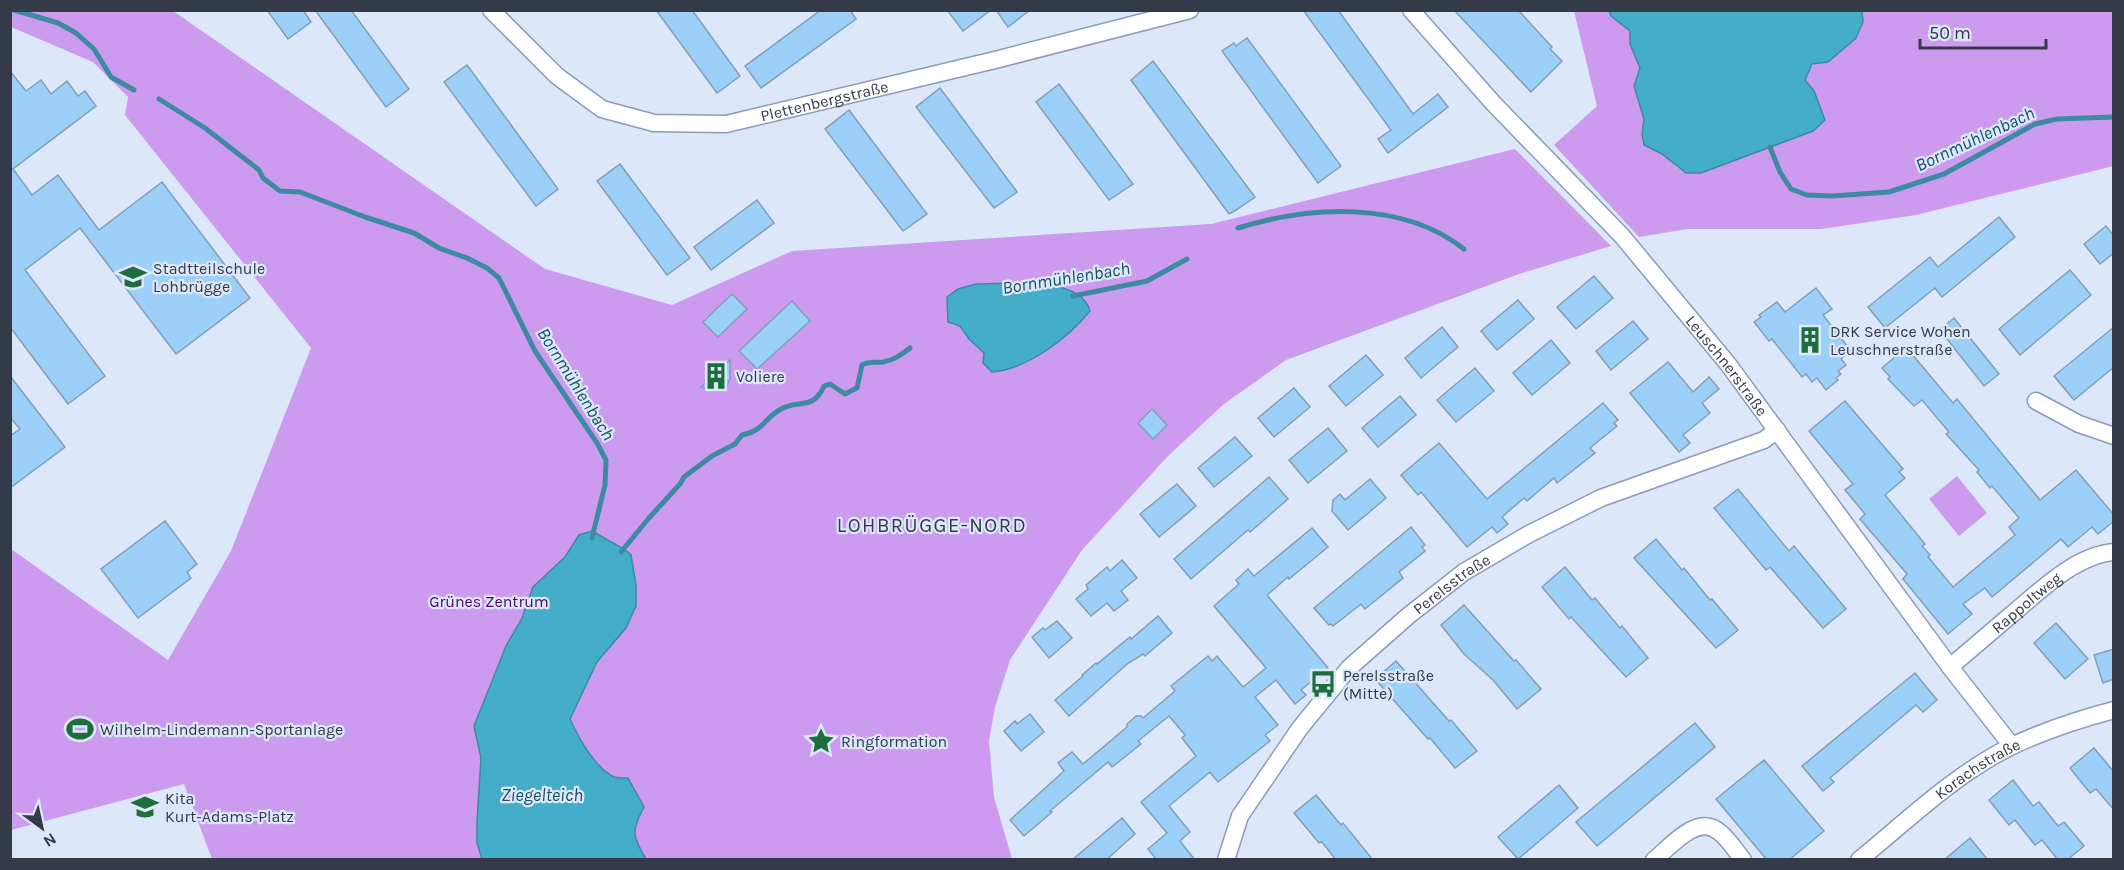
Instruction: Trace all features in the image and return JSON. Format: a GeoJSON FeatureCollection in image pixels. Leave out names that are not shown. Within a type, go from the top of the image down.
{"type":"FeatureCollection","features":[{"type":"Feature","properties":{"kind":"street","name":"Plettenbergstraße"},"geometry":{"type":"LineString","coordinates":[[491,10],[557,76],[602,109],[654,123],[726,124],[1190,10]]}},
{"type":"Feature","properties":{"kind":"street","name":"Leuschnerstraße"},"geometry":{"type":"LineString","coordinates":[[1411,10],[1493,103],[1622,236],[1728,364],[1950,667],[2012,746]]}},
{"type":"Feature","properties":{"kind":"street"},"geometry":{"type":"LineString","coordinates":[[2036,401],[2079,424],[2114,436]]}},
{"type":"Feature","properties":{"kind":"street","name":"Perelsstraße"},"geometry":{"type":"LineString","coordinates":[[1226,860],[1240,816],[1300,728],[1348,668],[1436,594],[1464,573],[1529,534],[1600,498],[1764,440],[1777,430]]}},
{"type":"Feature","properties":{"kind":"street","name":"Rappoltweg"},"geometry":{"type":"LineString","coordinates":[[1950,667],[2056,577],[2080,564],[2114,552]]}},
{"type":"Feature","properties":{"kind":"street","name":"Korachstraße"},"geometry":{"type":"LineString","coordinates":[[1859,860],[1956,782],[2012,746],[2084,718],[2114,710]]}},
{"type":"Feature","properties":{"kind":"street"},"geometry":{"type":"LineString","coordinates":[[1654,860],[1688,832],[1703,826],[1719,831],[1743,860]]}},
{"type":"Feature","properties":{"kind":"green space","name":"Grünes Zentrum"},"geometry":{"type":"Polygon","coordinates":[[[170,10],[545,269],[672,305],[792,251],[1211,224],[1515,149],[1611,246],[1519,274],[1286,360],[1224,404],[1168,456],[1082,550],[1010,660],[995,707],[989,741],[994,797],[1012,859],[212,859],[184,784],[11,830],[11,549],[168,660],[231,551],[311,348],[125,115],[128,97],[93,62],[11,27],[11,11],[170,10]]]}},
{"type":"Feature","properties":{"kind":"green space"},"geometry":{"type":"Polygon","coordinates":[[[1574,11],[1609,11],[1611,16],[1630,31],[1630,44],[1640,68],[1634,86],[1644,119],[1642,134],[1653,150],[1662,153],[1678,168],[1686,173],[1701,173],[1813,131],[1814,91],[1805,80],[1814,63],[1854,39],[1862,23],[1862,11],[2113,11],[2113,166],[1916,215],[1821,229],[1687,229],[1639,237],[1554,145],[1597,106],[1574,11]]]}},
{"type":"Feature","properties":{"kind":"green space"},"geometry":{"type":"Polygon","coordinates":[[[1957,476],[1987,513],[1959,536],[1929,499],[1957,476]]]}},
{"type":"Feature","properties":{"kind":"water"},"geometry":{"type":"Polygon","coordinates":[[[1609,11],[1862,11],[1863,22],[1856,38],[1828,62],[1812,64],[1805,80],[1814,91],[1825,120],[1813,131],[1701,173],[1686,173],[1662,154],[1644,145],[1642,134],[1644,119],[1634,86],[1640,68],[1630,44],[1630,31],[1611,16],[1609,11]]]}},
{"type":"Feature","properties":{"kind":"water"},"geometry":{"type":"Polygon","coordinates":[[[1022,283],[1058,287],[1084,300],[1090,311],[1070,332],[1046,350],[1019,365],[992,372],[983,363],[984,353],[969,339],[960,326],[948,322],[947,297],[958,289],[976,284],[1022,283]]]}},
{"type":"Feature","properties":{"kind":"water","name":"Ziegelteich"},"geometry":{"type":"Polygon","coordinates":[[[592,531],[631,555],[636,585],[636,606],[626,628],[597,662],[570,719],[582,743],[600,767],[614,777],[628,778],[644,807],[635,833],[638,845],[646,859],[482,859],[477,843],[481,758],[474,726],[506,646],[522,618],[533,587],[565,557],[579,535],[592,531]]]}},
{"type":"Feature","properties":{"kind":"building"},"geometry":{"type":"Polygon","coordinates":[[[267,10],[303,10],[311,22],[288,39],[267,10]]]}},
{"type":"Feature","properties":{"kind":"building"},"geometry":{"type":"Polygon","coordinates":[[[315,10],[351,10],[409,89],[386,107],[315,10]]]}},
{"type":"Feature","properties":{"kind":"building"},"geometry":{"type":"Polygon","coordinates":[[[656,10],[692,10],[740,76],[717,93],[656,10]]]}},
{"type":"Feature","properties":{"kind":"building"},"geometry":{"type":"Polygon","coordinates":[[[821,10],[850,10],[856,19],[761,88],[745,66],[821,10]]]}},
{"type":"Feature","properties":{"kind":"building"},"geometry":{"type":"Polygon","coordinates":[[[947,10],[991,10],[963,31],[947,10]]]}},
{"type":"Feature","properties":{"kind":"building"},"geometry":{"type":"Polygon","coordinates":[[[996,10],[1030,10],[1008,27],[996,10]]]}},
{"type":"Feature","properties":{"kind":"building"},"geometry":{"type":"Polygon","coordinates":[[[1303,10],[1338,10],[1413,114],[1438,94],[1448,107],[1388,153],[1378,139],[1391,130],[1303,10]]]}},
{"type":"Feature","properties":{"kind":"building"},"geometry":{"type":"Polygon","coordinates":[[[1454,10],[1518,10],[1562,61],[1531,92],[1454,10]]]}},
{"type":"Feature","properties":{"kind":"building"},"geometry":{"type":"Polygon","coordinates":[[[1247,38],[1341,166],[1318,183],[1222,51],[1234,43],[1236,46],[1247,38]]]}},
{"type":"Feature","properties":{"kind":"building"},"geometry":{"type":"Polygon","coordinates":[[[1153,61],[1255,197],[1229,214],[1131,80],[1153,61]]]}},
{"type":"Feature","properties":{"kind":"building"},"geometry":{"type":"Polygon","coordinates":[[[467,65],[558,189],[536,206],[444,82],[467,65]]]}},
{"type":"Feature","properties":{"kind":"building"},"geometry":{"type":"Polygon","coordinates":[[[10,71],[26,91],[41,80],[51,94],[67,81],[78,96],[85,91],[96,106],[13,169],[32,195],[58,175],[99,230],[162,182],[250,298],[176,354],[80,228],[25,270],[105,376],[68,404],[10,327],[10,71]]]}},
{"type":"Feature","properties":{"kind":"building"},"geometry":{"type":"Polygon","coordinates":[[[1059,84],[1133,184],[1109,200],[1036,102],[1059,84]]]}},
{"type":"Feature","properties":{"kind":"building"},"geometry":{"type":"Polygon","coordinates":[[[940,88],[1017,192],[994,208],[916,107],[940,88]]]}},
{"type":"Feature","properties":{"kind":"building"},"geometry":{"type":"Polygon","coordinates":[[[849,110],[927,214],[903,231],[825,129],[849,110]]]}},
{"type":"Feature","properties":{"kind":"building"},"geometry":{"type":"Polygon","coordinates":[[[620,164],[690,258],[667,275],[597,181],[620,164]]]}},
{"type":"Feature","properties":{"kind":"building"},"geometry":{"type":"Polygon","coordinates":[[[757,200],[774,223],[711,270],[694,247],[757,200]]]}},
{"type":"Feature","properties":{"kind":"building"},"geometry":{"type":"Polygon","coordinates":[[[1999,217],[2015,237],[1942,297],[1935,288],[1885,328],[1868,307],[1930,257],[1938,267],[1999,217]]]}},
{"type":"Feature","properties":{"kind":"building"},"geometry":{"type":"Polygon","coordinates":[[[2106,226],[2114,236],[2114,253],[2100,264],[2084,244],[2106,226]]]}},
{"type":"Feature","properties":{"kind":"building"},"geometry":{"type":"Polygon","coordinates":[[[2070,270],[2091,295],[2020,355],[1999,329],[2070,270]]]}},
{"type":"Feature","properties":{"kind":"building"},"geometry":{"type":"Polygon","coordinates":[[[1594,276],[1613,298],[1576,329],[1557,307],[1594,276]]]}},
{"type":"Feature","properties":{"kind":"building","name":"DRK Service Wohen Leuschnerstraße"},"geometry":{"type":"Polygon","coordinates":[[[1816,288],[1832,309],[1823,315],[1851,351],[1841,359],[1846,365],[1838,371],[1841,374],[1836,378],[1838,380],[1826,390],[1817,378],[1812,382],[1806,374],[1802,377],[1772,339],[1769,341],[1754,322],[1761,317],[1759,315],[1777,302],[1785,312],[1816,288]]]}},
{"type":"Feature","properties":{"kind":"building"},"geometry":{"type":"Polygon","coordinates":[[[732,294],[747,309],[718,337],[703,322],[732,294]]]}},
{"type":"Feature","properties":{"kind":"building"},"geometry":{"type":"Polygon","coordinates":[[[1518,300],[1534,319],[1497,350],[1481,331],[1518,300]]]}},
{"type":"Feature","properties":{"kind":"building"},"geometry":{"type":"Polygon","coordinates":[[[792,301],[810,321],[757,369],[739,351],[792,301]]]}},
{"type":"Feature","properties":{"kind":"building"},"geometry":{"type":"Polygon","coordinates":[[[1954,318],[1999,374],[1984,386],[1940,330],[1954,318]]]}},
{"type":"Feature","properties":{"kind":"building"},"geometry":{"type":"Polygon","coordinates":[[[1633,321],[1648,339],[1611,370],[1596,351],[1633,321]]]}},
{"type":"Feature","properties":{"kind":"building"},"geometry":{"type":"Polygon","coordinates":[[[1442,327],[1458,347],[1421,378],[1405,358],[1442,327]]]}},
{"type":"Feature","properties":{"kind":"building"},"geometry":{"type":"Polygon","coordinates":[[[2114,327],[2114,367],[2074,400],[2054,376],[2114,327]]]}},
{"type":"Feature","properties":{"kind":"building"},"geometry":{"type":"Polygon","coordinates":[[[1551,340],[1570,363],[1532,395],[1513,373],[1551,340]]]}},
{"type":"Feature","properties":{"kind":"building"},"geometry":{"type":"Polygon","coordinates":[[[1906,347],[1953,403],[1957,399],[2040,500],[2076,470],[2114,515],[2114,521],[2098,534],[2092,527],[2068,547],[2061,539],[1992,597],[1985,588],[1963,604],[1972,614],[1948,634],[1903,579],[1907,574],[1860,519],[1865,514],[1845,490],[1853,484],[1809,431],[1845,401],[1903,469],[1899,472],[1905,478],[1885,495],[1925,544],[1922,546],[1930,555],[1928,557],[1953,587],[2015,535],[2009,527],[2019,518],[1992,486],[1990,488],[1977,472],[1979,470],[1946,434],[1949,432],[1922,400],[1914,406],[1888,379],[1890,377],[1882,368],[1906,347]]]}},
{"type":"Feature","properties":{"kind":"building"},"geometry":{"type":"Polygon","coordinates":[[[1366,355],[1383,375],[1346,406],[1329,386],[1366,355]]]}},
{"type":"Feature","properties":{"kind":"building"},"geometry":{"type":"Polygon","coordinates":[[[730,360],[730,379],[726,387],[718,391],[701,387],[730,360]]]}},
{"type":"Feature","properties":{"kind":"building"},"geometry":{"type":"Polygon","coordinates":[[[1668,362],[1693,392],[1709,377],[1719,389],[1702,403],[1710,413],[1683,435],[1690,443],[1679,452],[1630,393],[1668,362]]]}},
{"type":"Feature","properties":{"kind":"building"},"geometry":{"type":"Polygon","coordinates":[[[1475,368],[1494,391],[1456,422],[1437,400],[1475,368]]]}},
{"type":"Feature","properties":{"kind":"building"},"geometry":{"type":"Polygon","coordinates":[[[10,376],[65,447],[10,488],[10,436],[20,429],[10,417],[10,376]]]}},
{"type":"Feature","properties":{"kind":"building"},"geometry":{"type":"Polygon","coordinates":[[[1294,388],[1310,407],[1274,437],[1258,418],[1294,388]]]}},
{"type":"Feature","properties":{"kind":"building"},"geometry":{"type":"Polygon","coordinates":[[[1400,396],[1416,415],[1378,447],[1362,428],[1400,396]]]}},
{"type":"Feature","properties":{"kind":"building"},"geometry":{"type":"Polygon","coordinates":[[[1603,403],[1618,420],[1614,423],[1617,426],[1590,448],[1595,453],[1557,483],[1554,478],[1527,501],[1524,498],[1502,517],[1508,524],[1497,533],[1492,527],[1467,547],[1421,492],[1418,495],[1401,475],[1439,443],[1487,499],[1603,403]]]}},
{"type":"Feature","properties":{"kind":"building"},"geometry":{"type":"Polygon","coordinates":[[[1152,409],[1167,425],[1153,439],[1138,423],[1152,409]]]}},
{"type":"Feature","properties":{"kind":"building"},"geometry":{"type":"Polygon","coordinates":[[[1328,428],[1347,451],[1308,483],[1289,460],[1328,428]]]}},
{"type":"Feature","properties":{"kind":"building"},"geometry":{"type":"Polygon","coordinates":[[[1235,437],[1252,456],[1214,487],[1198,468],[1235,437]]]}},
{"type":"Feature","properties":{"kind":"building"},"geometry":{"type":"Polygon","coordinates":[[[1269,477],[1288,499],[1191,579],[1174,559],[1269,477]]]}},
{"type":"Feature","properties":{"kind":"building"},"geometry":{"type":"Polygon","coordinates":[[[1370,479],[1386,498],[1348,530],[1332,511],[1333,500],[1340,494],[1345,500],[1370,479]]]}},
{"type":"Feature","properties":{"kind":"building"},"geometry":{"type":"Polygon","coordinates":[[[1177,484],[1196,506],[1159,537],[1140,514],[1177,484]]]}},
{"type":"Feature","properties":{"kind":"building"},"geometry":{"type":"Polygon","coordinates":[[[1738,489],[1789,551],[1794,546],[1846,609],[1823,628],[1770,567],[1766,570],[1714,508],[1738,489]]]}},
{"type":"Feature","properties":{"kind":"building"},"geometry":{"type":"Polygon","coordinates":[[[165,521],[197,564],[187,572],[191,578],[138,618],[101,569],[165,521]]]}},
{"type":"Feature","properties":{"kind":"building"},"geometry":{"type":"Polygon","coordinates":[[[1411,527],[1425,545],[1422,547],[1425,551],[1399,572],[1403,578],[1365,609],[1361,604],[1333,626],[1329,625],[1314,608],[1411,527]]]}},
{"type":"Feature","properties":{"kind":"building"},"geometry":{"type":"Polygon","coordinates":[[[1312,528],[1328,547],[1267,595],[1328,668],[1301,690],[1306,695],[1295,704],[1276,680],[1255,697],[1278,725],[1265,735],[1270,741],[1218,782],[1210,772],[1169,806],[1190,832],[1180,841],[1195,860],[1157,860],[1148,849],[1167,833],[1141,802],[1196,756],[1182,738],[1185,735],[1169,716],[1138,741],[1141,744],[1112,767],[1108,762],[1024,836],[1010,820],[1064,771],[1058,763],[1072,752],[1083,764],[1127,727],[1127,724],[1136,716],[1143,718],[1175,691],[1171,686],[1208,656],[1212,661],[1217,656],[1243,687],[1266,668],[1214,606],[1239,584],[1236,580],[1248,569],[1254,576],[1312,528]]]}},
{"type":"Feature","properties":{"kind":"building"},"geometry":{"type":"Polygon","coordinates":[[[1656,539],[1738,630],[1716,648],[1634,558],[1656,539]]]}},
{"type":"Feature","properties":{"kind":"building"},"geometry":{"type":"Polygon","coordinates":[[[1122,560],[1137,578],[1121,591],[1128,600],[1114,611],[1107,603],[1091,616],[1076,599],[1088,589],[1086,585],[1107,567],[1110,571],[1122,560]]]}},
{"type":"Feature","properties":{"kind":"building"},"geometry":{"type":"Polygon","coordinates":[[[1565,567],[1592,600],[1595,598],[1620,628],[1622,626],[1648,658],[1626,677],[1571,617],[1569,619],[1542,587],[1565,567]]]}},
{"type":"Feature","properties":{"kind":"building"},"geometry":{"type":"Polygon","coordinates":[[[1464,605],[1541,689],[1517,709],[1493,680],[1464,654],[1441,625],[1464,605]]]}},
{"type":"Feature","properties":{"kind":"building"},"geometry":{"type":"Polygon","coordinates":[[[1158,616],[1172,633],[1145,656],[1143,654],[1127,664],[1069,716],[1055,700],[1096,663],[1130,637],[1131,639],[1158,616]]]}},
{"type":"Feature","properties":{"kind":"building"},"geometry":{"type":"Polygon","coordinates":[[[1057,621],[1072,638],[1049,658],[1032,637],[1057,621]]]}},
{"type":"Feature","properties":{"kind":"building"},"geometry":{"type":"Polygon","coordinates":[[[2056,623],[2088,659],[2065,679],[2034,643],[2056,623]]]}},
{"type":"Feature","properties":{"kind":"building"},"geometry":{"type":"Polygon","coordinates":[[[2114,649],[2114,679],[2103,683],[2094,655],[2114,649]]]}},
{"type":"Feature","properties":{"kind":"building"},"geometry":{"type":"Polygon","coordinates":[[[1396,661],[1477,751],[1455,768],[1375,679],[1396,661]]]}},
{"type":"Feature","properties":{"kind":"building"},"geometry":{"type":"Polygon","coordinates":[[[1915,673],[1937,700],[1923,712],[1916,705],[1830,778],[1834,782],[1823,791],[1802,766],[1915,673]]]}},
{"type":"Feature","properties":{"kind":"building"},"geometry":{"type":"Polygon","coordinates":[[[1030,714],[1044,732],[1021,751],[1004,731],[1015,721],[1017,724],[1030,714]]]}},
{"type":"Feature","properties":{"kind":"building"},"geometry":{"type":"Polygon","coordinates":[[[1695,723],[1715,747],[1597,846],[1576,822],[1695,723]]]}},
{"type":"Feature","properties":{"kind":"building"},"geometry":{"type":"Polygon","coordinates":[[[2094,748],[2114,772],[2114,810],[2096,789],[2090,793],[2070,768],[2094,748]]]}},
{"type":"Feature","properties":{"kind":"building"},"geometry":{"type":"Polygon","coordinates":[[[1764,760],[1824,831],[1789,860],[1767,860],[1716,799],[1764,760]]]}},
{"type":"Feature","properties":{"kind":"building"},"geometry":{"type":"Polygon","coordinates":[[[2013,780],[2033,806],[2039,802],[2058,826],[2064,822],[2084,846],[2067,860],[2058,860],[2042,840],[2035,845],[2015,820],[2009,825],[1989,800],[2013,780]]]}},
{"type":"Feature","properties":{"kind":"building"},"geometry":{"type":"Polygon","coordinates":[[[1559,785],[1578,808],[1518,859],[1498,837],[1559,785]]]}},
{"type":"Feature","properties":{"kind":"building"},"geometry":{"type":"Polygon","coordinates":[[[1316,795],[1341,825],[1343,823],[1373,860],[1336,860],[1322,842],[1319,843],[1294,813],[1316,795]]]}},
{"type":"Feature","properties":{"kind":"building"},"geometry":{"type":"Polygon","coordinates":[[[1122,818],[1135,834],[1106,860],[1072,860],[1122,818]]]}},
{"type":"Feature","properties":{"kind":"building"},"geometry":{"type":"Polygon","coordinates":[[[1970,838],[1988,860],[1944,860],[1970,838]]]}},
{"type":"Feature","properties":{"kind":"waterway","name":"Bornmühlenbach"},"geometry":{"type":"LineString","coordinates":[[14,10],[58,23],[76,33],[94,49],[111,77],[134,90]]}},
{"type":"Feature","properties":{"kind":"waterway","name":"Bornmühlenbach"},"geometry":{"type":"LineString","coordinates":[[159,99],[205,128],[259,170],[263,178],[280,191],[300,192],[414,233],[439,248],[487,268],[499,278],[535,351],[606,460],[605,485],[592,538]]}},
{"type":"Feature","properties":{"kind":"waterway","name":"Bornmühlenbach"},"geometry":{"type":"LineString","coordinates":[[1770,147],[1780,172],[1791,189],[1807,195],[1832,196],[1889,192],[1944,174],[2035,124],[2057,119],[2114,117]]}},
{"type":"Feature","properties":{"kind":"waterway","name":"Bornmühlenbach"},"geometry":{"type":"LineString","coordinates":[[1238,228],[1295,215],[1354,212],[1384,215],[1413,222],[1439,233],[1464,249]]}},
{"type":"Feature","properties":{"kind":"waterway","name":"Bornmühlenbach"},"geometry":{"type":"LineString","coordinates":[[1073,296],[1147,281],[1187,259]]}},
{"type":"Feature","properties":{"kind":"waterway","name":"Bornmühlenbach"},"geometry":{"type":"LineString","coordinates":[[621,552],[684,477],[712,456],[735,444],[742,435],[755,431],[781,409],[815,399],[824,386],[830,384],[845,394],[857,388],[862,365],[891,360],[910,348]]}},
{"type":"Feature","properties":{"kind":"place","name":"Stadtteilschule Lohbrügge"},"geometry":{"type":"Point","coordinates":[133,277]}},
{"type":"Feature","properties":{"kind":"place","name":"DRK Service Wohen Leuschnerstraße"},"geometry":{"type":"Point","coordinates":[1810,340]}},
{"type":"Feature","properties":{"kind":"place","name":"Voliere"},"geometry":{"type":"Point","coordinates":[716,376]}},
{"type":"Feature","properties":{"kind":"place","name":"Perelsstraße (Mitte)"},"geometry":{"type":"Point","coordinates":[1323,684]}},
{"type":"Feature","properties":{"kind":"place","name":"Wilhelm-Lindemann-Sportanlage"},"geometry":{"type":"Point","coordinates":[80,729]}},
{"type":"Feature","properties":{"kind":"place","name":"Ringformation"},"geometry":{"type":"Point","coordinates":[821,741]}},
{"type":"Feature","properties":{"kind":"place","name":"Kita Kurt-Adams-Platz"},"geometry":{"type":"Point","coordinates":[145,807]}},
{"type":"Feature","properties":{"kind":"district","name":"LOHBRÜGGE-NORD"},"geometry":{"type":"Point","coordinates":[932,525]}}]}
